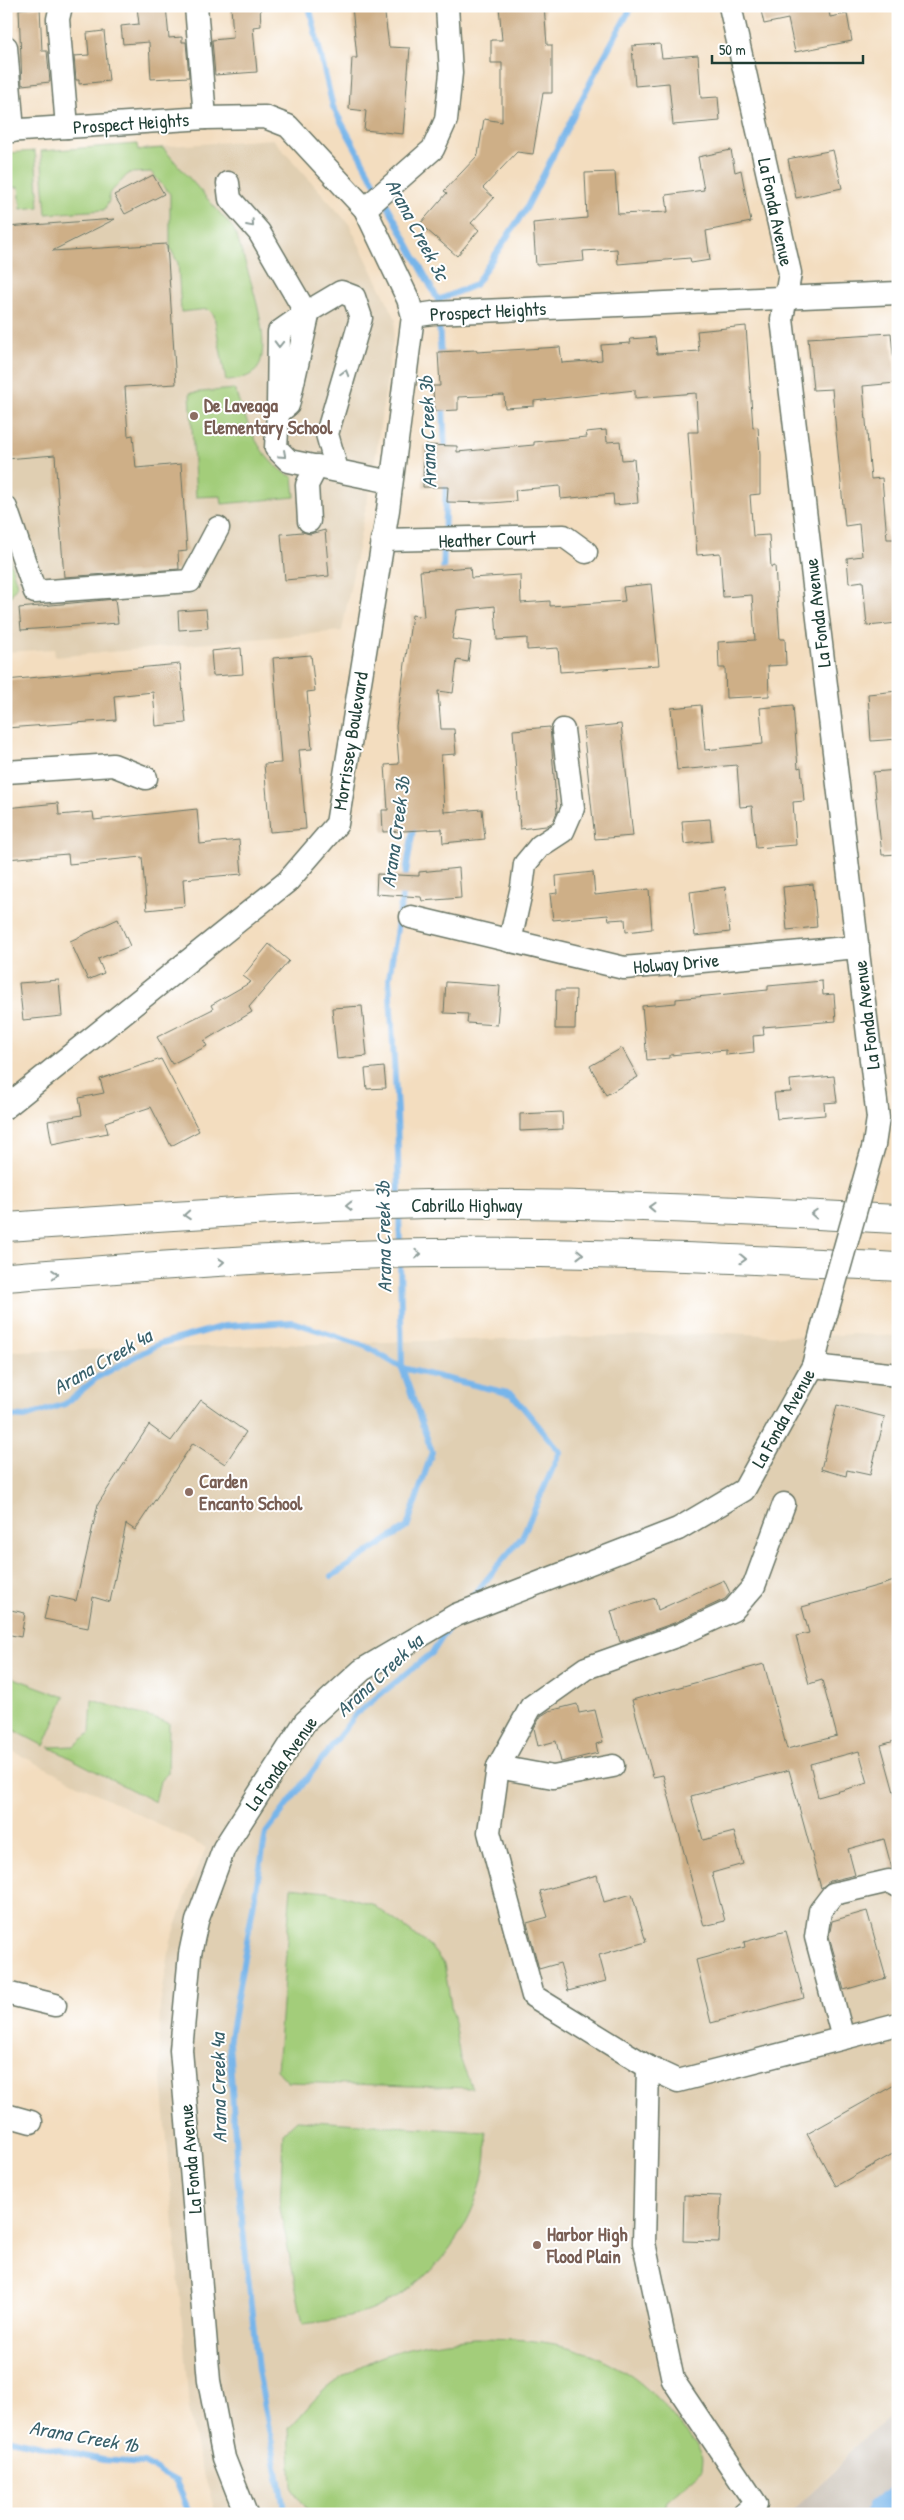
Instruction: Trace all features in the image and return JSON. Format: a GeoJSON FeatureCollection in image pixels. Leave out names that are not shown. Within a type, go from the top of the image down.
{"type":"FeatureCollection","features":[{"type":"Feature","properties":{"kind":"highway","name":"Cabrillo Highway"},"geometry":{"type":"LineString","coordinates":[[6,1227],[254,1210],[428,1204],[603,1205],[898,1219]]}},
{"type":"Feature","properties":{"kind":"highway"},"geometry":{"type":"LineString","coordinates":[[6,1277],[256,1260],[430,1253],[605,1254],[898,1267]]}},
{"type":"Feature","properties":{"kind":"street"},"geometry":{"type":"LineString","coordinates":[[61,6],[58,19],[67,127]]}},
{"type":"Feature","properties":{"kind":"street"},"geometry":{"type":"LineString","coordinates":[[196,6],[205,118]]}},
{"type":"Feature","properties":{"kind":"street"},"geometry":{"type":"LineString","coordinates":[[365,209],[433,149],[446,120],[451,73],[447,6]]}},
{"type":"Feature","properties":{"kind":"street","name":"La Fonda Avenue"},"geometry":{"type":"LineString","coordinates":[[246,2514],[224,2458],[209,2381],[181,2050],[190,1954],[196,1921],[224,1848],[305,1722],[362,1670],[456,1616],[678,1529],[744,1490],[813,1366],[874,1145],[888,1117],[858,947],[782,319],[790,273],[730,6]]}},
{"type":"Feature","properties":{"kind":"street"},"geometry":{"type":"LineString","coordinates":[[6,47],[10,131]]}},
{"type":"Feature","properties":{"kind":"street","name":"Prospect Heights"},"geometry":{"type":"LineString","coordinates":[[10,131],[205,118],[265,117],[288,126],[365,209],[408,299],[413,316],[433,313],[898,293]]}},
{"type":"Feature","properties":{"kind":"street"},"geometry":{"type":"LineString","coordinates":[[228,183],[230,199],[259,232],[308,312],[288,405],[278,413],[276,448],[289,461],[391,482]]}},
{"type":"Feature","properties":{"kind":"street"},"geometry":{"type":"LineString","coordinates":[[308,312],[341,292],[354,297],[361,318],[327,434],[327,468],[307,485],[309,521]]}},
{"type":"Feature","properties":{"kind":"street","name":"Morrissey Boulevard"},"geometry":{"type":"LineString","coordinates":[[6,1107],[288,881],[337,824],[391,482],[413,316]]}},
{"type":"Feature","properties":{"kind":"street"},"geometry":{"type":"LineString","coordinates":[[6,508],[34,592],[190,581],[218,528]]}},
{"type":"Feature","properties":{"kind":"street","name":"Heather Court"},"geometry":{"type":"LineString","coordinates":[[382,540],[564,536],[586,552]]}},
{"type":"Feature","properties":{"kind":"street"},"geometry":{"type":"LineString","coordinates":[[510,940],[522,887],[525,864],[540,846],[563,831],[572,808],[563,730]]}},
{"type":"Feature","properties":{"kind":"street"},"geometry":{"type":"LineString","coordinates":[[6,772],[113,765],[146,778]]}},
{"type":"Feature","properties":{"kind":"street","name":"Holway Drive"},"geometry":{"type":"LineString","coordinates":[[410,917],[624,968],[858,947]]}},
{"type":"Feature","properties":{"kind":"street"},"geometry":{"type":"LineString","coordinates":[[813,1366],[898,1375]]}},
{"type":"Feature","properties":{"kind":"street"},"geometry":{"type":"LineString","coordinates":[[784,1504],[754,1586],[733,1610],[678,1635],[586,1668],[531,1707],[498,1767],[489,1832],[533,1996],[648,2067],[678,2081],[898,2024]]}},
{"type":"Feature","properties":{"kind":"street"},"geometry":{"type":"LineString","coordinates":[[498,1767],[553,1777],[613,1766]]}},
{"type":"Feature","properties":{"kind":"street"},"geometry":{"type":"LineString","coordinates":[[843,2038],[816,1937],[820,1911],[833,1894],[889,1881],[898,1886]]}},
{"type":"Feature","properties":{"kind":"street"},"geometry":{"type":"LineString","coordinates":[[6,1993],[55,2005]]}},
{"type":"Feature","properties":{"kind":"street"},"geometry":{"type":"LineString","coordinates":[[648,2067],[644,2243],[673,2380],[756,2504],[744,2514]]}},
{"type":"Feature","properties":{"kind":"street"},"geometry":{"type":"LineString","coordinates":[[6,2115],[31,2122]]}},
{"type":"Feature","properties":{"kind":"shaded area","name":"De Laveaga Elementary School"},"geometry":{"type":"Polygon","coordinates":[[[273,139],[349,224],[396,319],[375,460],[342,631],[55,657],[54,649],[6,652],[6,157],[273,139]]]}},
{"type":"Feature","properties":{"kind":"shaded area"},"geometry":{"type":"Polygon","coordinates":[[[729,1333],[803,1337],[853,1334],[898,1336],[898,2411],[860,2441],[832,2472],[789,2514],[216,2514],[198,2455],[189,2409],[159,2042],[160,2005],[171,1941],[190,1885],[206,1848],[6,1748],[6,1352],[729,1333]]]}},
{"type":"Feature","properties":{"kind":"shaded area"},"geometry":{"type":"Polygon","coordinates":[[[898,2411],[898,2514],[789,2514],[832,2473],[860,2441],[898,2411]]]}},
{"type":"Feature","properties":{"kind":"green space"},"geometry":{"type":"Polygon","coordinates":[[[137,144],[138,150],[163,148],[233,228],[252,285],[261,322],[263,340],[262,356],[258,368],[248,376],[226,381],[214,315],[208,309],[181,312],[178,263],[170,248],[170,194],[151,172],[129,173],[109,194],[109,201],[104,210],[46,214],[41,151],[137,144]]]}},
{"type":"Feature","properties":{"kind":"green space"},"geometry":{"type":"Polygon","coordinates":[[[35,151],[39,207],[21,209],[19,187],[6,188],[6,153],[35,151]]]}},
{"type":"Feature","properties":{"kind":"green space"},"geometry":{"type":"Polygon","coordinates":[[[234,389],[256,440],[263,451],[271,462],[293,477],[295,497],[222,504],[221,496],[196,497],[190,393],[234,389]]]}},
{"type":"Feature","properties":{"kind":"green space"},"geometry":{"type":"Polygon","coordinates":[[[6,545],[17,585],[6,604],[6,545]]]}},
{"type":"Feature","properties":{"kind":"green space"},"geometry":{"type":"Polygon","coordinates":[[[6,1675],[65,1697],[44,1746],[6,1726],[6,1675]]]}},
{"type":"Feature","properties":{"kind":"green space"},"geometry":{"type":"Polygon","coordinates":[[[92,1700],[169,1723],[168,1773],[160,1781],[155,1802],[49,1747],[74,1746],[90,1733],[92,1700]]]}},
{"type":"Feature","properties":{"kind":"green space"},"geometry":{"type":"Polygon","coordinates":[[[291,1887],[327,1891],[372,1904],[429,1945],[444,1964],[460,2058],[472,2088],[288,2082],[277,2070],[291,1887]]]}},
{"type":"Feature","properties":{"kind":"green space"},"geometry":{"type":"Polygon","coordinates":[[[297,2120],[486,2132],[485,2160],[480,2188],[470,2214],[456,2239],[439,2262],[419,2281],[396,2298],[371,2310],[346,2318],[303,2324],[280,2208],[283,2133],[297,2120]]]}},
{"type":"Feature","properties":{"kind":"green space"},"geometry":{"type":"Polygon","coordinates":[[[474,2338],[535,2341],[563,2346],[588,2353],[613,2364],[636,2379],[658,2399],[692,2439],[703,2456],[702,2470],[667,2500],[663,2514],[310,2514],[292,2487],[289,2428],[315,2399],[326,2388],[349,2373],[382,2356],[417,2346],[474,2338]]]}},
{"type":"Feature","properties":{"kind":"building"},"geometry":{"type":"Polygon","coordinates":[[[166,6],[169,38],[182,37],[182,42],[186,42],[189,77],[151,79],[149,42],[123,44],[121,26],[139,24],[137,7],[166,6]]]}},
{"type":"Feature","properties":{"kind":"building"},"geometry":{"type":"Polygon","coordinates":[[[231,6],[260,6],[261,26],[253,27],[257,72],[215,75],[212,40],[233,38],[231,6]]]}},
{"type":"Feature","properties":{"kind":"building"},"geometry":{"type":"Polygon","coordinates":[[[352,6],[384,6],[389,47],[410,48],[403,134],[364,130],[366,111],[349,109],[352,58],[357,58],[352,6]]]}},
{"type":"Feature","properties":{"kind":"building"},"geometry":{"type":"Polygon","coordinates":[[[499,6],[544,6],[547,45],[552,45],[552,93],[543,93],[533,154],[517,152],[483,188],[494,198],[471,223],[479,230],[457,256],[420,224],[447,193],[444,191],[478,155],[484,119],[502,122],[502,63],[491,63],[491,40],[502,40],[499,6]]]}},
{"type":"Feature","properties":{"kind":"building"},"geometry":{"type":"Polygon","coordinates":[[[760,6],[828,6],[830,17],[847,14],[852,41],[795,52],[788,19],[764,24],[760,6]]]}},
{"type":"Feature","properties":{"kind":"building"},"geometry":{"type":"Polygon","coordinates":[[[40,7],[42,51],[47,51],[50,82],[22,85],[19,9],[40,7]]]}},
{"type":"Feature","properties":{"kind":"building"},"geometry":{"type":"Polygon","coordinates":[[[104,31],[109,81],[79,84],[79,80],[76,80],[74,56],[89,55],[87,33],[104,31]]]}},
{"type":"Feature","properties":{"kind":"building"},"geometry":{"type":"Polygon","coordinates":[[[660,44],[662,58],[698,55],[701,98],[718,97],[720,121],[673,125],[669,83],[635,86],[632,46],[660,44]]]}},
{"type":"Feature","properties":{"kind":"building"},"geometry":{"type":"Polygon","coordinates":[[[731,150],[735,172],[741,170],[751,222],[706,231],[710,260],[691,263],[690,258],[618,264],[617,249],[583,251],[584,261],[536,265],[533,223],[587,218],[585,173],[615,172],[618,214],[668,212],[666,195],[704,190],[698,157],[731,150]]]}},
{"type":"Feature","properties":{"kind":"building"},"geometry":{"type":"Polygon","coordinates":[[[833,150],[842,188],[796,198],[788,159],[833,150]]]}},
{"type":"Feature","properties":{"kind":"building"},"geometry":{"type":"Polygon","coordinates":[[[153,175],[164,194],[125,214],[114,195],[153,175]]]}},
{"type":"Feature","properties":{"kind":"building"},"geometry":{"type":"Polygon","coordinates":[[[115,219],[52,251],[167,244],[176,384],[125,387],[128,436],[133,435],[136,468],[181,464],[187,551],[178,552],[179,569],[64,577],[55,455],[6,459],[6,227],[115,219]]]}},
{"type":"Feature","properties":{"kind":"building"},"geometry":{"type":"Polygon","coordinates":[[[746,326],[753,428],[758,427],[760,455],[760,494],[750,495],[753,536],[769,535],[771,567],[775,566],[780,639],[785,639],[786,665],[768,666],[769,696],[726,698],[725,668],[719,668],[718,642],[755,640],[752,595],[723,597],[720,553],[697,555],[688,432],[698,432],[696,393],[635,398],[635,390],[534,401],[534,406],[505,408],[504,395],[458,397],[458,410],[434,411],[433,386],[440,386],[438,352],[476,350],[477,352],[560,347],[562,363],[602,360],[601,345],[631,343],[630,339],[655,337],[657,354],[699,351],[697,331],[746,326]]]}},
{"type":"Feature","properties":{"kind":"building"},"geometry":{"type":"Polygon","coordinates":[[[891,333],[896,383],[863,386],[871,479],[882,478],[887,539],[898,539],[898,623],[867,626],[863,581],[849,583],[847,558],[862,556],[859,524],[845,526],[832,389],[813,390],[808,338],[891,333]]]}},
{"type":"Feature","properties":{"kind":"building"},"geometry":{"type":"Polygon","coordinates":[[[606,430],[607,442],[620,441],[622,460],[634,459],[638,503],[614,505],[613,494],[561,499],[560,486],[515,490],[516,501],[491,503],[447,502],[448,487],[423,487],[424,445],[457,446],[457,452],[534,445],[534,442],[587,437],[586,432],[606,430]]]}},
{"type":"Feature","properties":{"kind":"building"},"geometry":{"type":"Polygon","coordinates":[[[325,530],[329,576],[285,580],[281,534],[302,532],[310,534],[325,530]]]}},
{"type":"Feature","properties":{"kind":"building"},"geometry":{"type":"Polygon","coordinates":[[[470,567],[471,578],[520,575],[521,603],[550,601],[550,606],[625,601],[623,587],[651,584],[659,665],[560,672],[558,648],[527,650],[527,638],[497,640],[495,606],[457,610],[452,639],[471,642],[468,662],[457,660],[453,693],[438,691],[441,729],[454,729],[456,754],[441,755],[444,812],[482,809],[485,839],[443,843],[442,829],[383,832],[382,810],[388,810],[385,765],[399,764],[396,726],[412,615],[424,617],[420,571],[470,567]]]}},
{"type":"Feature","properties":{"kind":"building"},"geometry":{"type":"Polygon","coordinates":[[[115,599],[118,623],[21,630],[19,608],[115,599]]]}},
{"type":"Feature","properties":{"kind":"building"},"geometry":{"type":"Polygon","coordinates":[[[206,609],[208,628],[179,630],[178,611],[206,609]]]}},
{"type":"Feature","properties":{"kind":"building"},"geometry":{"type":"Polygon","coordinates":[[[241,648],[243,674],[213,676],[211,651],[241,648]]]}},
{"type":"Feature","properties":{"kind":"building"},"geometry":{"type":"Polygon","coordinates":[[[311,655],[315,691],[307,692],[312,749],[299,750],[306,829],[270,832],[264,764],[281,763],[273,658],[311,655]]]}},
{"type":"Feature","properties":{"kind":"building"},"geometry":{"type":"Polygon","coordinates":[[[180,664],[186,723],[156,726],[153,692],[114,696],[116,720],[6,728],[6,680],[180,664]]]}},
{"type":"Feature","properties":{"kind":"building"},"geometry":{"type":"Polygon","coordinates":[[[898,691],[898,739],[871,741],[868,694],[898,691]]]}},
{"type":"Feature","properties":{"kind":"building"},"geometry":{"type":"Polygon","coordinates":[[[701,705],[705,750],[763,744],[760,708],[793,705],[798,768],[801,767],[804,801],[793,802],[796,845],[756,848],[752,806],[740,807],[737,765],[677,770],[671,708],[701,705]]]}},
{"type":"Feature","properties":{"kind":"building"},"geometry":{"type":"Polygon","coordinates":[[[621,724],[633,836],[595,839],[583,728],[621,724]]]}},
{"type":"Feature","properties":{"kind":"building"},"geometry":{"type":"Polygon","coordinates":[[[550,727],[557,812],[553,822],[546,826],[520,829],[513,730],[550,727]]]}},
{"type":"Feature","properties":{"kind":"building"},"geometry":{"type":"Polygon","coordinates":[[[898,770],[898,854],[882,855],[873,772],[898,770]]]}},
{"type":"Feature","properties":{"kind":"building"},"geometry":{"type":"Polygon","coordinates":[[[58,803],[59,815],[93,812],[94,820],[197,809],[200,844],[239,840],[242,874],[183,879],[185,906],[147,910],[142,857],[69,864],[68,854],[6,859],[6,808],[58,803]]]}},
{"type":"Feature","properties":{"kind":"building"},"geometry":{"type":"Polygon","coordinates":[[[710,819],[712,841],[684,844],[682,821],[710,819]]]}},
{"type":"Feature","properties":{"kind":"building"},"geometry":{"type":"Polygon","coordinates":[[[459,868],[461,898],[422,901],[421,897],[376,894],[377,874],[419,876],[419,872],[459,868]]]}},
{"type":"Feature","properties":{"kind":"building"},"geometry":{"type":"Polygon","coordinates":[[[593,872],[595,895],[649,889],[652,929],[626,932],[625,919],[609,920],[608,915],[553,920],[550,894],[557,893],[556,876],[593,872]]]}},
{"type":"Feature","properties":{"kind":"building"},"geometry":{"type":"Polygon","coordinates":[[[813,884],[817,927],[787,930],[783,887],[813,884]]]}},
{"type":"Feature","properties":{"kind":"building"},"geometry":{"type":"Polygon","coordinates":[[[725,887],[730,932],[695,936],[690,892],[725,887]]]}},
{"type":"Feature","properties":{"kind":"building"},"geometry":{"type":"Polygon","coordinates":[[[118,919],[130,946],[98,959],[104,973],[88,980],[70,941],[118,919]]]}},
{"type":"Feature","properties":{"kind":"building"},"geometry":{"type":"Polygon","coordinates":[[[269,944],[289,961],[249,1007],[252,1012],[204,1041],[207,1046],[172,1064],[157,1037],[213,1009],[211,1005],[251,982],[243,976],[269,944]]]}},
{"type":"Feature","properties":{"kind":"building"},"geometry":{"type":"Polygon","coordinates":[[[59,980],[62,1016],[23,1020],[19,983],[59,980]]]}},
{"type":"Feature","properties":{"kind":"building"},"geometry":{"type":"Polygon","coordinates":[[[822,981],[823,995],[834,994],[836,1021],[763,1027],[764,1035],[753,1036],[754,1052],[726,1055],[726,1050],[670,1055],[670,1058],[647,1060],[642,1006],[676,1003],[676,999],[768,990],[768,986],[822,981]]]}},
{"type":"Feature","properties":{"kind":"building"},"geometry":{"type":"Polygon","coordinates":[[[446,982],[500,986],[497,1025],[467,1023],[468,1014],[444,1013],[446,982]]]}},
{"type":"Feature","properties":{"kind":"building"},"geometry":{"type":"Polygon","coordinates":[[[556,990],[576,990],[575,1029],[555,1029],[556,990]]]}},
{"type":"Feature","properties":{"kind":"building"},"geometry":{"type":"Polygon","coordinates":[[[362,1006],[367,1056],[337,1059],[332,1008],[362,1006]]]}},
{"type":"Feature","properties":{"kind":"building"},"geometry":{"type":"Polygon","coordinates":[[[622,1048],[638,1077],[606,1095],[590,1066],[622,1048]]]}},
{"type":"Feature","properties":{"kind":"building"},"geometry":{"type":"Polygon","coordinates":[[[161,1059],[199,1131],[171,1146],[151,1107],[105,1122],[108,1133],[52,1144],[48,1121],[82,1115],[79,1098],[104,1093],[100,1079],[161,1059]]]}},
{"type":"Feature","properties":{"kind":"building"},"geometry":{"type":"Polygon","coordinates":[[[384,1067],[386,1088],[367,1089],[365,1069],[384,1067]]]}},
{"type":"Feature","properties":{"kind":"building"},"geometry":{"type":"Polygon","coordinates":[[[834,1076],[837,1102],[824,1103],[825,1115],[777,1119],[774,1093],[791,1092],[790,1080],[834,1076]]]}},
{"type":"Feature","properties":{"kind":"building"},"geometry":{"type":"Polygon","coordinates":[[[562,1112],[563,1129],[520,1131],[520,1114],[562,1112]]]}},
{"type":"Feature","properties":{"kind":"building"},"geometry":{"type":"Polygon","coordinates":[[[201,1400],[246,1432],[225,1464],[193,1443],[135,1530],[126,1524],[110,1602],[93,1597],[88,1628],[44,1619],[50,1595],[76,1601],[98,1504],[149,1425],[171,1441],[201,1400]]]}},
{"type":"Feature","properties":{"kind":"building"},"geometry":{"type":"Polygon","coordinates":[[[837,1405],[885,1417],[870,1475],[847,1470],[846,1476],[821,1469],[837,1405]]]}},
{"type":"Feature","properties":{"kind":"building"},"geometry":{"type":"Polygon","coordinates":[[[724,1580],[730,1593],[725,1599],[674,1623],[620,1642],[611,1611],[655,1598],[658,1610],[724,1580]]]}},
{"type":"Feature","properties":{"kind":"building"},"geometry":{"type":"Polygon","coordinates":[[[898,1580],[898,1740],[881,1745],[898,1807],[898,1871],[892,1869],[884,1839],[848,1849],[855,1875],[830,1881],[821,1888],[789,1770],[691,1796],[703,1840],[734,1832],[743,1864],[712,1873],[725,1921],[704,1926],[663,1775],[653,1777],[632,1700],[764,1664],[787,1749],[837,1736],[822,1680],[809,1684],[796,1636],[809,1633],[802,1607],[898,1580]],[[859,1751],[810,1764],[818,1797],[868,1783],[859,1751]]]}},
{"type":"Feature","properties":{"kind":"building"},"geometry":{"type":"Polygon","coordinates":[[[6,1609],[25,1613],[21,1637],[6,1634],[6,1609]]]}},
{"type":"Feature","properties":{"kind":"building"},"geometry":{"type":"Polygon","coordinates":[[[577,1704],[579,1713],[595,1710],[603,1742],[596,1744],[598,1753],[561,1762],[556,1741],[538,1746],[534,1728],[541,1716],[549,1711],[577,1704]]]}},
{"type":"Feature","properties":{"kind":"building"},"geometry":{"type":"Polygon","coordinates":[[[597,1875],[604,1902],[632,1894],[646,1942],[599,1955],[606,1981],[568,1991],[560,1963],[539,1969],[527,1923],[548,1917],[540,1891],[597,1875]]]}},
{"type":"Feature","properties":{"kind":"building"},"geometry":{"type":"Polygon","coordinates":[[[867,1911],[886,1978],[844,1990],[829,1936],[832,1921],[867,1911]]]}},
{"type":"Feature","properties":{"kind":"building"},"geometry":{"type":"Polygon","coordinates":[[[786,1931],[804,1998],[711,2023],[696,1960],[745,1947],[744,1942],[786,1931]]]}},
{"type":"Feature","properties":{"kind":"building"},"geometry":{"type":"Polygon","coordinates":[[[898,2083],[898,2151],[836,2186],[807,2134],[898,2083]]]}},
{"type":"Feature","properties":{"kind":"building"},"geometry":{"type":"Polygon","coordinates":[[[684,2195],[721,2196],[719,2242],[683,2241],[684,2195]]]}},
{"type":"Feature","properties":{"kind":"waterway","name":"Arana Creek 3c"},"geometry":{"type":"LineString","coordinates":[[309,6],[333,107],[379,191]]}},
{"type":"Feature","properties":{"kind":"waterway","name":"Arana Creek 3c"},"geometry":{"type":"LineString","coordinates":[[438,300],[475,285],[527,207],[596,71],[632,6]]}},
{"type":"Feature","properties":{"kind":"waterway","name":"Arana Creek 3c"},"geometry":{"type":"LineString","coordinates":[[384,199],[438,300],[441,360]]}},
{"type":"Feature","properties":{"kind":"waterway","name":"Arana Creek 3b"},"geometry":{"type":"LineString","coordinates":[[443,403],[445,453]]}},
{"type":"Feature","properties":{"kind":"waterway","name":"Arana Creek 3b"},"geometry":{"type":"LineString","coordinates":[[443,578],[446,480]]}},
{"type":"Feature","properties":{"kind":"waterway","name":"Arana Creek 3b"},"geometry":{"type":"LineString","coordinates":[[399,1199],[397,1111],[389,978],[414,823]]}},
{"type":"Feature","properties":{"kind":"waterway","name":"Arana Creek 3b"},"geometry":{"type":"LineString","coordinates":[[399,1211],[400,1249]]}},
{"type":"Feature","properties":{"kind":"waterway"},"geometry":{"type":"LineString","coordinates":[[332,1576],[407,1527],[432,1452],[402,1368],[400,1261]]}},
{"type":"Feature","properties":{"kind":"waterway","name":"Arana Creek 4a"},"geometry":{"type":"LineString","coordinates":[[6,1416],[25,1417],[65,1404],[98,1377],[159,1344],[224,1326],[293,1322],[367,1347],[402,1368],[512,1394],[560,1452],[522,1537],[468,1602]]}},
{"type":"Feature","properties":{"kind":"waterway","name":"Arana Creek 4a"},"geometry":{"type":"LineString","coordinates":[[285,2514],[258,2370],[238,2183],[229,2043],[266,1833],[356,1714],[432,1653],[447,1630]]}},
{"type":"Feature","properties":{"kind":"waterway","name":"Arana Creek 1b"},"geometry":{"type":"LineString","coordinates":[[6,2438],[103,2460],[144,2463],[176,2481],[190,2514]]}},
{"type":"Feature","properties":{"kind":"waterway"},"geometry":{"type":"LineString","coordinates":[[882,2514],[898,2503]]}},
{"type":"Feature","properties":{"kind":"place","name":"De Laveaga Elementary School"},"geometry":{"type":"Point","coordinates":[194,416]}},
{"type":"Feature","properties":{"kind":"place","name":"Carden Encanto School"},"geometry":{"type":"Point","coordinates":[189,1492]}},
{"type":"Feature","properties":{"kind":"place","name":"Harbor High Flood Plain"},"geometry":{"type":"Point","coordinates":[537,2245]}}]}
